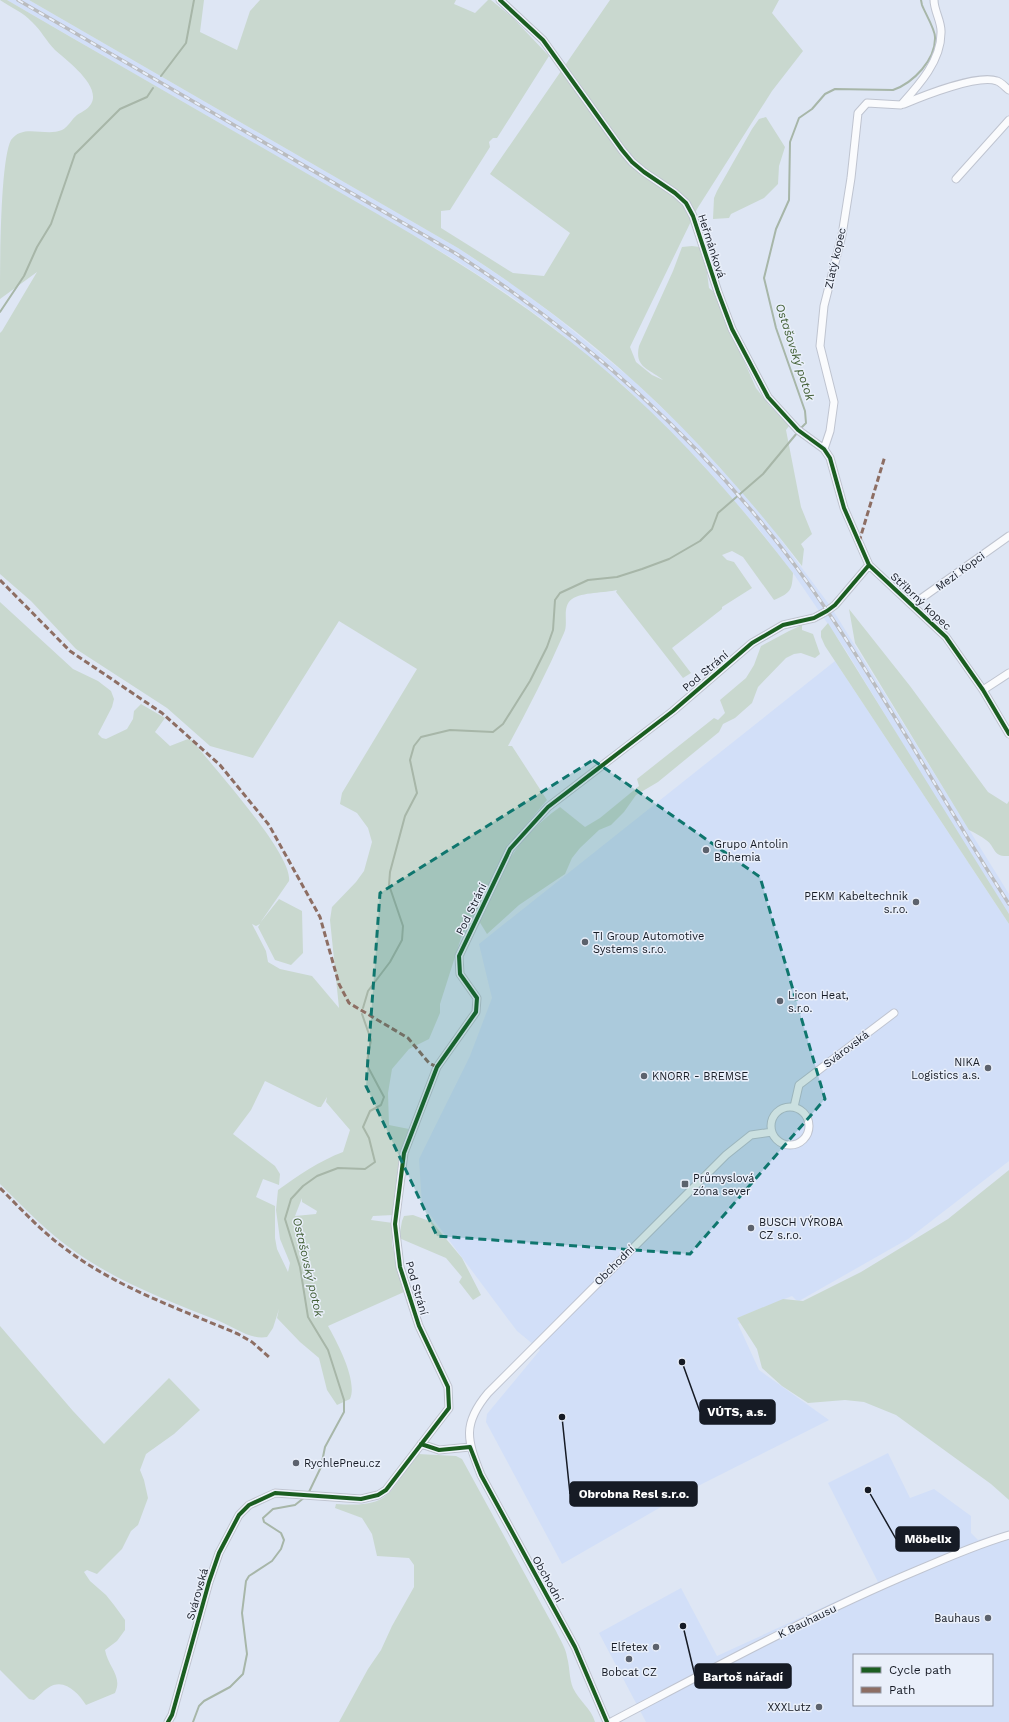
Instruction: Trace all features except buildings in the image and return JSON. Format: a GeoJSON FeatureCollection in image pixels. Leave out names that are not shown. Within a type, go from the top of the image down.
{"type":"FeatureCollection","features":[{"type":"Feature","properties":{"kind":"street","name":"Heřmánková"},"geometry":{"type":"LineString","coordinates":[[500,0],[543,40],[632,162],[675,193],[686,204],[693,216],[732,329],[768,397],[798,430],[824,449]]}},
{"type":"Feature","properties":{"kind":"street"},"geometry":{"type":"LineString","coordinates":[[901,105],[921,83],[939,51],[942,32],[934,7],[934,0]]}},
{"type":"Feature","properties":{"kind":"street","name":"Zlatý kopec"},"geometry":{"type":"LineString","coordinates":[[824,449],[830,431],[834,402],[820,346],[824,306],[842,235],[853,163],[858,113],[867,103],[901,105],[931,92],[979,81],[997,81],[1009,90]]}},
{"type":"Feature","properties":{"kind":"street"},"geometry":{"type":"LineString","coordinates":[[956,179],[1009,120]]}},
{"type":"Feature","properties":{"kind":"street","name":"Stříbrný kopec"},"geometry":{"type":"LineString","coordinates":[[824,449],[830,458],[844,508],[858,543],[869,565],[946,637],[983,690],[1009,734]]}},
{"type":"Feature","properties":{"kind":"street","name":"Mezi Kopci"},"geometry":{"type":"LineString","coordinates":[[912,606],[1009,536]]}},
{"type":"Feature","properties":{"kind":"street","name":"Pod Strání"},"geometry":{"type":"LineString","coordinates":[[421,1444],[449,1408],[448,1387],[419,1326],[400,1267],[395,1224],[404,1153],[437,1066],[476,1012],[477,998],[460,974],[459,956],[510,849],[548,807],[673,711],[752,643],[783,625],[814,618],[827,611],[835,605],[869,565]]}},
{"type":"Feature","properties":{"kind":"street"},"geometry":{"type":"LineString","coordinates":[[983,690],[1009,673]]}},
{"type":"Feature","properties":{"kind":"street","name":"Svárovská"},"geometry":{"type":"LineString","coordinates":[[794,1106],[799,1085],[894,1013]]}},
{"type":"Feature","properties":{"kind":"street"},"geometry":{"type":"LineString","coordinates":[[794,1106],[800,1109],[806,1114],[809,1120],[810,1127],[804,1139],[799,1143],[792,1145],[784,1144],[776,1139],[772,1132],[771,1124],[773,1118],[777,1112],[785,1107],[794,1106]]}},
{"type":"Feature","properties":{"kind":"street","name":"Obchodní"},"geometry":{"type":"LineString","coordinates":[[608,1722],[575,1647],[481,1475],[470,1447],[470,1433],[473,1418],[480,1403],[488,1393],[726,1155],[751,1135],[772,1132]]}},
{"type":"Feature","properties":{"kind":"street"},"geometry":{"type":"LineString","coordinates":[[421,1444],[439,1450],[470,1447]]}},
{"type":"Feature","properties":{"kind":"street","name":"Svárovská"},"geometry":{"type":"LineString","coordinates":[[168,1722],[172,1715],[209,1582],[219,1553],[239,1514],[249,1506],[275,1493],[362,1499],[378,1495],[386,1490],[421,1444]]}},
{"type":"Feature","properties":{"kind":"street","name":"K Bauhausu"},"geometry":{"type":"LineString","coordinates":[[611,1722],[816,1616],[887,1583],[1009,1534]]}},
{"type":"Feature","properties":{"kind":"highlighted area"},"geometry":{"type":"Polygon","coordinates":[[[593,760],[760,877],[825,1099],[690,1254],[437,1236],[366,1086],[380,893],[593,760]]]}},
{"type":"Feature","properties":{"kind":"shaded area"},"geometry":{"type":"Polygon","coordinates":[[[0,0],[7,0],[380,215],[488,282],[558,331],[619,382],[672,433],[722,487],[793,573],[790,590],[774,600],[743,557],[732,551],[722,555],[727,560],[734,562],[752,588],[722,607],[722,609],[672,648],[691,673],[683,678],[616,592],[617,590],[582,595],[572,599],[569,602],[566,611],[566,625],[564,633],[551,662],[508,746],[512,746],[547,800],[514,839],[461,938],[440,1004],[440,1013],[429,1039],[409,1049],[392,1069],[388,1093],[389,1125],[409,1129],[393,1215],[373,1216],[371,1220],[393,1223],[392,1244],[404,1292],[328,1326],[345,1362],[351,1382],[352,1391],[350,1399],[337,1405],[327,1390],[319,1358],[300,1342],[277,1318],[279,1309],[273,1328],[267,1337],[254,1337],[145,1291],[110,1273],[66,1245],[37,1220],[0,1184],[0,602],[73,669],[98,681],[111,691],[114,699],[112,707],[98,734],[102,738],[106,739],[127,729],[133,719],[134,711],[141,704],[165,718],[155,732],[170,746],[188,739],[192,740],[265,831],[287,868],[289,881],[260,923],[279,899],[302,911],[303,953],[291,965],[275,960],[258,927],[260,924],[256,926],[252,924],[266,951],[268,962],[280,969],[312,976],[339,1008],[330,920],[332,907],[356,882],[364,871],[372,842],[368,828],[357,813],[340,804],[342,793],[417,669],[339,621],[253,758],[210,746],[167,708],[76,649],[31,601],[0,574],[0,333],[37,272],[0,299],[1,216],[7,152],[11,140],[22,132],[55,132],[64,129],[77,115],[90,106],[93,97],[92,89],[81,74],[55,50],[35,25],[25,15],[0,0]],[[265,1081],[251,1110],[233,1134],[275,1166],[280,1174],[279,1185],[263,1179],[256,1197],[275,1206],[275,1238],[277,1249],[288,1272],[290,1263],[280,1239],[276,1210],[278,1190],[317,1164],[343,1152],[350,1130],[326,1102],[327,1097],[321,1107],[318,1107],[265,1081]],[[302,1198],[295,1216],[316,1214],[317,1211],[302,1202],[302,1198]]]}},
{"type":"Feature","properties":{"kind":"shaded area"},"geometry":{"type":"Polygon","coordinates":[[[7,0],[29,0],[458,248],[515,286],[555,316],[633,380],[685,430],[745,495],[767,521],[831,607],[1009,894],[1009,914],[981,872],[845,649],[793,573],[758,528],[702,464],[626,388],[549,324],[509,295],[452,258],[7,0]]]}},
{"type":"Feature","properties":{"kind":"shaded area"},"geometry":{"type":"Polygon","coordinates":[[[29,0],[204,0],[200,32],[237,50],[250,11],[260,0],[456,0],[454,4],[475,13],[488,0],[491,0],[512,17],[549,56],[497,138],[493,138],[489,142],[490,147],[450,210],[441,211],[441,228],[513,273],[544,276],[570,233],[490,174],[610,0],[779,0],[772,13],[803,51],[772,91],[697,209],[630,347],[636,362],[652,375],[663,380],[641,364],[638,353],[639,346],[673,271],[682,247],[700,247],[707,272],[709,288],[713,291],[756,388],[769,405],[789,426],[786,430],[801,507],[812,534],[801,544],[804,549],[802,566],[731,479],[680,425],[625,373],[597,349],[529,296],[458,248],[29,0]]]}},
{"type":"Feature","properties":{"kind":"shaded area"},"geometry":{"type":"Polygon","coordinates":[[[766,117],[785,147],[779,166],[778,184],[764,198],[731,214],[729,218],[713,219],[714,198],[717,191],[752,129],[759,119],[766,117]]]}},
{"type":"Feature","properties":{"kind":"shaded area"},"geometry":{"type":"Polygon","coordinates":[[[849,609],[910,686],[988,792],[1007,804],[1009,801],[1009,856],[1000,855],[986,840],[969,830],[855,643],[849,609]]]}},
{"type":"Feature","properties":{"kind":"shaded area"},"geometry":{"type":"Polygon","coordinates":[[[828,623],[1009,914],[1009,924],[825,646],[821,637],[821,631],[828,623]]]}},
{"type":"Feature","properties":{"kind":"shaded area"},"geometry":{"type":"Polygon","coordinates":[[[802,625],[802,630],[813,634],[820,654],[815,658],[801,653],[794,654],[786,658],[758,687],[752,703],[735,718],[723,724],[719,732],[658,782],[636,795],[624,812],[611,825],[599,830],[580,848],[572,858],[565,874],[519,905],[487,934],[479,921],[494,887],[510,858],[520,844],[544,819],[560,807],[585,827],[600,818],[639,786],[637,779],[714,718],[718,720],[725,713],[720,700],[746,678],[754,665],[761,646],[802,625]]]}},
{"type":"Feature","properties":{"kind":"shaded area"},"geometry":{"type":"Polygon","coordinates":[[[835,661],[1009,924],[1009,1161],[908,1239],[799,1301],[792,1296],[737,1318],[740,1323],[738,1324],[759,1370],[829,1420],[694,1488],[562,1564],[486,1422],[487,1414],[540,1350],[517,1331],[422,1204],[419,1159],[470,1056],[492,998],[479,944],[835,661]]]}},
{"type":"Feature","properties":{"kind":"shaded area"},"geometry":{"type":"Polygon","coordinates":[[[1009,1170],[1009,1500],[991,1484],[896,1415],[864,1402],[845,1400],[808,1403],[782,1386],[762,1368],[757,1349],[737,1318],[783,1299],[803,1301],[861,1272],[948,1219],[1009,1170]]]}},
{"type":"Feature","properties":{"kind":"shaded area"},"geometry":{"type":"Polygon","coordinates":[[[413,1215],[432,1222],[462,1258],[481,1295],[473,1300],[459,1282],[462,1277],[446,1258],[399,1238],[404,1216],[413,1215]]]}},
{"type":"Feature","properties":{"kind":"shaded area"},"geometry":{"type":"Polygon","coordinates":[[[0,1326],[73,1411],[104,1444],[169,1378],[200,1410],[174,1434],[146,1454],[140,1470],[148,1498],[138,1525],[131,1531],[122,1549],[97,1574],[87,1570],[84,1572],[90,1581],[106,1595],[125,1620],[125,1630],[117,1641],[105,1650],[116,1676],[117,1687],[115,1693],[86,1705],[75,1691],[65,1685],[60,1684],[48,1688],[34,1700],[29,1699],[0,1670],[0,1326]]]}},
{"type":"Feature","properties":{"kind":"shaded area"},"geometry":{"type":"Polygon","coordinates":[[[888,1453],[910,1498],[934,1489],[971,1516],[971,1533],[978,1540],[1009,1531],[1009,1722],[646,1722],[599,1633],[681,1588],[717,1656],[878,1582],[828,1483],[888,1453]]]}},
{"type":"Feature","properties":{"kind":"shaded area"},"geometry":{"type":"Polygon","coordinates":[[[418,1454],[456,1456],[462,1459],[563,1644],[573,1688],[578,1697],[591,1713],[595,1722],[339,1722],[368,1669],[381,1650],[392,1626],[414,1587],[414,1565],[409,1558],[377,1556],[372,1534],[362,1518],[335,1508],[336,1504],[355,1505],[379,1500],[394,1488],[418,1454]]]}},
{"type":"Feature","properties":{"kind":"waterway"},"geometry":{"type":"LineString","coordinates":[[161,76],[186,43],[194,0]]}},
{"type":"Feature","properties":{"kind":"waterway","name":"Ostašovský potok"},"geometry":{"type":"LineString","coordinates":[[801,428],[806,423],[805,411],[776,328],[764,278],[776,229],[789,200],[790,142],[799,118],[812,109],[825,94],[835,89],[893,90],[901,87],[922,70],[932,54],[935,37],[921,0]]}},
{"type":"Feature","properties":{"kind":"waterway"},"geometry":{"type":"LineString","coordinates":[[0,312],[24,276],[37,247],[51,224],[75,154],[120,109],[147,97],[153,88]]}},
{"type":"Feature","properties":{"kind":"waterway","name":"Ostašovský potok"},"geometry":{"type":"LineString","coordinates":[[363,1008],[368,991],[390,962],[402,940],[403,926],[389,885],[390,872],[405,816],[417,793],[410,760],[414,746],[421,737],[450,730],[493,732],[503,724],[530,681],[547,647],[553,630],[555,600],[560,593],[588,580],[617,577],[669,559],[700,541],[712,529],[718,513],[763,474],[797,433]]}},
{"type":"Feature","properties":{"kind":"waterway","name":"Ostašovský potok"},"geometry":{"type":"LineString","coordinates":[[308,1494],[321,1467],[325,1447],[344,1412],[344,1400],[328,1350],[308,1317],[300,1267],[285,1219],[291,1199],[303,1186],[317,1176],[338,1168],[365,1169],[375,1162],[369,1138],[363,1127],[370,1111],[381,1105],[384,1097],[368,1067],[367,1061],[371,1040],[362,1014]]}},
{"type":"Feature","properties":{"kind":"waterway","name":"Ostašovský potok"},"geometry":{"type":"LineString","coordinates":[[193,1722],[199,1706],[204,1701],[230,1687],[243,1674],[247,1654],[242,1613],[246,1581],[249,1576],[272,1561],[281,1549],[284,1540],[281,1533],[264,1522],[263,1518],[273,1509],[295,1505],[305,1497]]}},
{"type":"Feature","properties":{"kind":"railway"},"geometry":{"type":"LineString","coordinates":[[18,0],[455,253],[562,329],[612,370],[660,413],[706,459],[749,508],[790,559],[828,612],[875,684],[1009,904]]}},
{"type":"Feature","properties":{"kind":"marked path"},"geometry":{"type":"LineString","coordinates":[[859,542],[885,456]]}},
{"type":"Feature","properties":{"kind":"marked path"},"geometry":{"type":"LineString","coordinates":[[0,580],[70,651],[162,713],[220,765],[269,825],[320,917],[339,984],[349,1003],[408,1038],[429,1063],[437,1067]]}},
{"type":"Feature","properties":{"kind":"marked path"},"geometry":{"type":"LineString","coordinates":[[0,1188],[49,1236],[67,1250],[107,1276],[150,1297],[238,1334],[252,1342],[270,1358]]}},
{"type":"Feature","properties":{"kind":"cycle path"},"geometry":{"type":"LineString","coordinates":[[500,0],[543,40],[632,162],[675,193],[686,203],[693,216],[732,329],[768,397],[798,430],[824,449],[830,458],[844,508],[869,565],[946,637],[983,690],[1009,734]]}},
{"type":"Feature","properties":{"kind":"cycle path"},"geometry":{"type":"LineString","coordinates":[[168,1722],[172,1715],[209,1582],[219,1553],[239,1515],[249,1505],[275,1493],[361,1499],[378,1495],[386,1490],[449,1408],[448,1387],[419,1326],[400,1267],[395,1224],[404,1153],[437,1067],[476,1012],[477,998],[460,974],[459,956],[510,849],[548,807],[673,711],[752,643],[783,625],[814,618],[827,611],[835,605],[869,565]]}},
{"type":"Feature","properties":{"kind":"cycle path"},"geometry":{"type":"LineString","coordinates":[[421,1444],[439,1450],[470,1447],[481,1475],[575,1647],[607,1722]]}},
{"type":"Feature","properties":{"kind":"place","name":"Grupo Antolin Bohemia"},"geometry":{"type":"Point","coordinates":[706,850]}},
{"type":"Feature","properties":{"kind":"place","name":"PEKM Kabeltechnik s.r.o."},"geometry":{"type":"Point","coordinates":[916,902]}},
{"type":"Feature","properties":{"kind":"place","name":"TI Group Automotive Systems s.r.o."},"geometry":{"type":"Point","coordinates":[585,942]}},
{"type":"Feature","properties":{"kind":"place","name":"Licon Heat, s.r.o."},"geometry":{"type":"Point","coordinates":[780,1001]}},
{"type":"Feature","properties":{"kind":"place","name":"NIKA Logistics a.s."},"geometry":{"type":"Point","coordinates":[988,1068]}},
{"type":"Feature","properties":{"kind":"place","name":"KNORR - BREMSE"},"geometry":{"type":"Point","coordinates":[644,1076]}},
{"type":"Feature","properties":{"kind":"place","name":"Průmyslová zóna sever"},"geometry":{"type":"Point","coordinates":[685,1184]}},
{"type":"Feature","properties":{"kind":"place","name":"BUSCH VÝROBA CZ s.r.o."},"geometry":{"type":"Point","coordinates":[751,1228]}},
{"type":"Feature","properties":{"kind":"place","name":"VÚTS, a.s."},"geometry":{"type":"Point","coordinates":[682,1362]}},
{"type":"Feature","properties":{"kind":"place","name":"Obrobna Resl s.r.o."},"geometry":{"type":"Point","coordinates":[562,1417]}},
{"type":"Feature","properties":{"kind":"place","name":"RychlePneu.cz"},"geometry":{"type":"Point","coordinates":[296,1463]}},
{"type":"Feature","properties":{"kind":"place","name":"Möbelix"},"geometry":{"type":"Point","coordinates":[868,1490]}},
{"type":"Feature","properties":{"kind":"place","name":"Bauhaus"},"geometry":{"type":"Point","coordinates":[988,1618]}},
{"type":"Feature","properties":{"kind":"place","name":"Bartoš nářadí"},"geometry":{"type":"Point","coordinates":[683,1626]}},
{"type":"Feature","properties":{"kind":"place","name":"Elfetex"},"geometry":{"type":"Point","coordinates":[656,1647]}},
{"type":"Feature","properties":{"kind":"place","name":"Bobcat CZ"},"geometry":{"type":"Point","coordinates":[629,1659]}},
{"type":"Feature","properties":{"kind":"place","name":"XXXLutz"},"geometry":{"type":"Point","coordinates":[819,1707]}}]}
